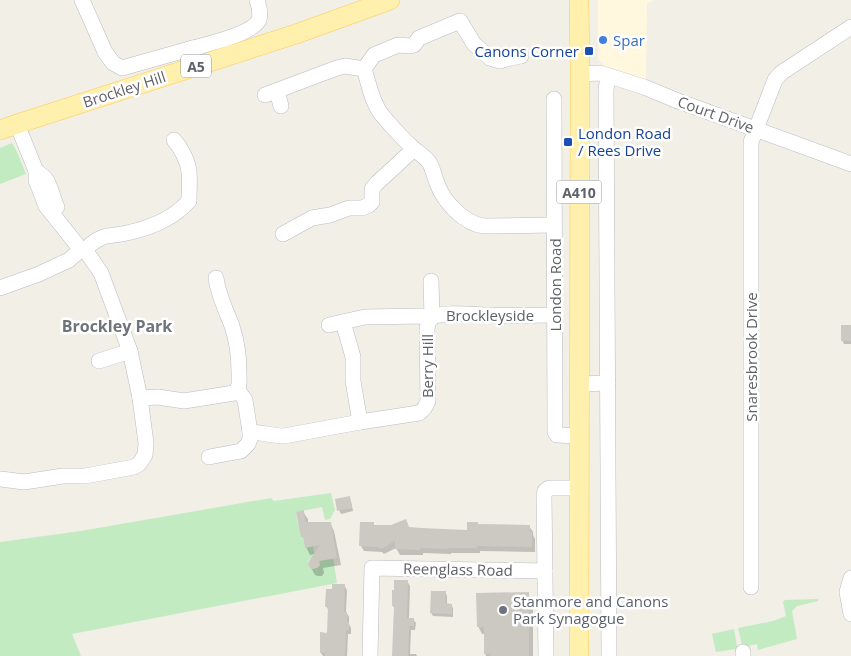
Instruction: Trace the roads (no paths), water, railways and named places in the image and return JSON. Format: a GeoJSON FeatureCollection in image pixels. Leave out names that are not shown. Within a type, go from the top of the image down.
{"type":"FeatureCollection","features":[{"type":"Feature","properties":{"kind":"main road","name":"Brockley Hill"},"geometry":{"type":"LineString","coordinates":[[9,127],[196,57],[296,34],[390,0]]}},
{"type":"Feature","properties":{"kind":"main road","name":"London Road"},"geometry":{"type":"LineString","coordinates":[[578,0],[580,74],[579,656]]}},
{"type":"Feature","properties":{"kind":"street"},"geometry":{"type":"LineString","coordinates":[[82,0],[105,52],[113,63],[122,68],[196,57],[254,27],[259,19],[260,8],[257,0]]}},
{"type":"Feature","properties":{"kind":"street"},"geometry":{"type":"LineString","coordinates":[[364,68],[374,54],[398,45],[414,45],[419,38],[460,20],[474,44],[490,58],[500,61],[521,56]]}},
{"type":"Feature","properties":{"kind":"street","name":"Snaresbrook Drive"},"geometry":{"type":"LineString","coordinates":[[751,588],[751,142],[776,80],[782,72],[851,27]]}},
{"type":"Feature","properties":{"kind":"street"},"geometry":{"type":"LineString","coordinates":[[281,106],[271,93],[336,68],[345,66],[364,68]]}},
{"type":"Feature","properties":{"kind":"street"},"geometry":{"type":"LineString","coordinates":[[364,68],[376,106],[381,115],[426,159],[430,164],[442,194],[451,206],[471,223],[484,226],[554,225]]}},
{"type":"Feature","properties":{"kind":"street","name":"Court Drive"},"geometry":{"type":"LineString","coordinates":[[580,74],[600,74],[644,87],[851,164]]}},
{"type":"Feature","properties":{"kind":"street"},"geometry":{"type":"LineString","coordinates":[[608,76],[606,90],[609,656]]}},
{"type":"Feature","properties":{"kind":"street","name":"London Road"},"geometry":{"type":"LineString","coordinates":[[579,110],[554,105],[555,432],[557,435],[580,436]]}},
{"type":"Feature","properties":{"kind":"street"},"geometry":{"type":"LineString","coordinates":[[2,475],[24,482],[56,477],[84,476],[139,464],[145,455],[146,449],[140,398],[130,351],[101,273],[83,248],[46,206],[36,180],[36,170],[9,127]]}},
{"type":"Feature","properties":{"kind":"street"},"geometry":{"type":"LineString","coordinates":[[0,288],[39,274],[69,260],[99,238],[106,235],[133,232],[157,223],[183,207],[189,201],[190,175],[179,146],[174,140]]}},
{"type":"Feature","properties":{"kind":"street"},"geometry":{"type":"LineString","coordinates":[[284,234],[312,218],[330,215],[349,208],[362,208],[369,204],[372,202],[372,189],[414,149]]}},
{"type":"Feature","properties":{"kind":"street"},"geometry":{"type":"LineString","coordinates":[[140,398],[158,397],[184,401],[234,393],[238,390],[240,383],[240,355],[233,327],[217,287],[216,278]]}},
{"type":"Feature","properties":{"kind":"street","name":"Brockleyside"},"geometry":{"type":"LineString","coordinates":[[431,281],[431,318],[438,315],[462,314],[555,315]]}},
{"type":"Feature","properties":{"kind":"street"},"geometry":{"type":"LineString","coordinates":[[360,422],[352,381],[353,357],[343,322],[365,316],[423,316],[431,318]]}},
{"type":"Feature","properties":{"kind":"street","name":"Berry Hill"},"geometry":{"type":"LineString","coordinates":[[250,432],[284,436],[419,413],[425,408],[428,401],[427,328],[431,318]]}},
{"type":"Feature","properties":{"kind":"street"},"geometry":{"type":"LineString","coordinates":[[100,361],[130,351]]}},
{"type":"Feature","properties":{"kind":"street"},"geometry":{"type":"LineString","coordinates":[[580,384],[608,383]]}},
{"type":"Feature","properties":{"kind":"street"},"geometry":{"type":"LineString","coordinates":[[209,457],[241,450],[250,440],[244,400],[238,390]]}},
{"type":"Feature","properties":{"kind":"street"},"geometry":{"type":"LineString","coordinates":[[546,656],[545,491],[549,488],[580,488]]}},
{"type":"Feature","properties":{"kind":"street","name":"Reenglass Road"},"geometry":{"type":"LineString","coordinates":[[370,656],[372,568],[545,571]]}},
{"type":"Feature","properties":{"kind":"street"},"geometry":{"type":"LineString","coordinates":[[851,578],[847,592],[851,614]]}},
{"type":"Feature","properties":{"kind":"place","name":"Spar"},"geometry":{"type":"Point","coordinates":[603,40]}},
{"type":"Feature","properties":{"kind":"place","name":"Canons Corner"},"geometry":{"type":"Point","coordinates":[589,51]}},
{"type":"Feature","properties":{"kind":"place","name":"London Road / Rees Drive"},"geometry":{"type":"Point","coordinates":[568,142]}},
{"type":"Feature","properties":{"kind":"place","name":"Stanmore and Canons Park Synagogue"},"geometry":{"type":"Point","coordinates":[503,610]}},
{"type":"Feature","properties":{"kind":"district","name":"Brockley Park"},"geometry":{"type":"Point","coordinates":[117,326]}}]}
